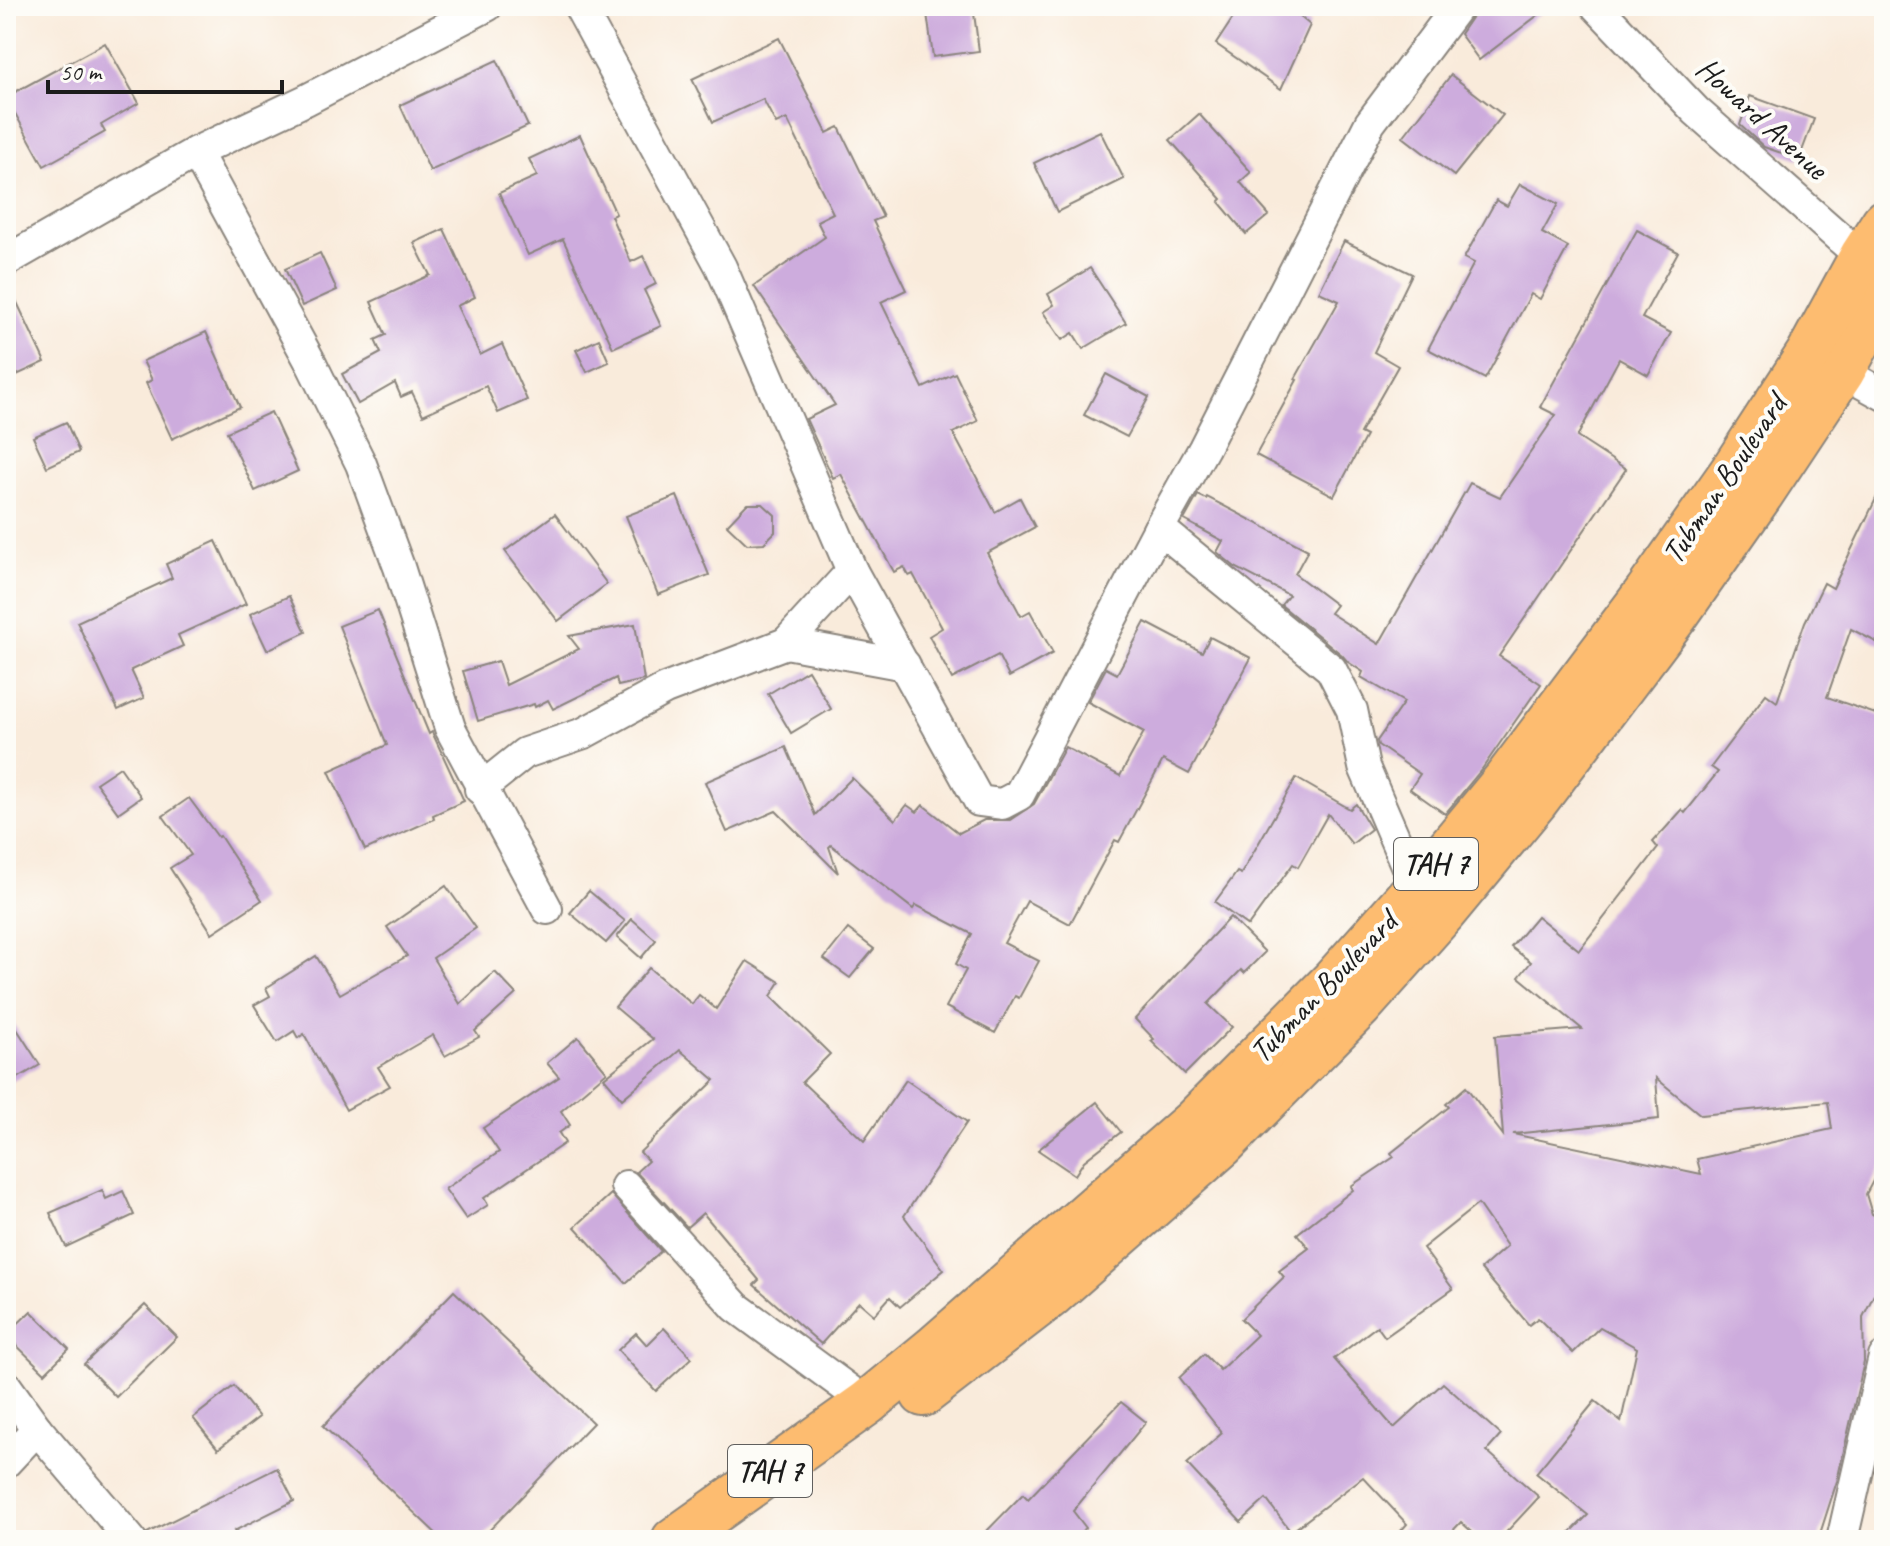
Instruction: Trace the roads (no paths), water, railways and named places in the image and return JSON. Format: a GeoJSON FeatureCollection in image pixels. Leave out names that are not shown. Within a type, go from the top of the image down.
{"type":"FeatureCollection","features":[{"type":"Feature","properties":{"kind":"highway","name":"Tubman Boulevard"},"geometry":{"type":"LineString","coordinates":[[674,1540],[867,1403],[1112,1195],[1195,1120],[1333,981],[1416,888],[1506,779],[1680,545],[1877,252]]}},
{"type":"Feature","properties":{"kind":"highway","name":"Tubman Boulevard"},"geometry":{"type":"LineString","coordinates":[[727,1540],[1061,1287],[1221,1146],[1360,1006],[1444,912],[1545,790],[1686,602],[1842,372],[1884,296]]}},
{"type":"Feature","properties":{"kind":"street"},"geometry":{"type":"LineString","coordinates":[[6,261],[196,152],[306,100],[487,6]]}},
{"type":"Feature","properties":{"kind":"street"},"geometry":{"type":"LineString","coordinates":[[579,6],[721,267],[852,571],[979,801],[1002,804],[1019,795],[1218,422],[1370,123],[1458,6]]}},
{"type":"Feature","properties":{"kind":"street","name":"Howard Avenue"},"geometry":{"type":"LineString","coordinates":[[1596,6],[1696,111],[1877,252]]}},
{"type":"Feature","properties":{"kind":"street"},"geometry":{"type":"LineString","coordinates":[[196,152],[312,365],[361,464],[399,567],[450,728],[547,909]]}},
{"type":"Feature","properties":{"kind":"street"},"geometry":{"type":"LineString","coordinates":[[1842,372],[1884,395]]}},
{"type":"Feature","properties":{"kind":"street"},"geometry":{"type":"LineString","coordinates":[[1159,528],[1331,669],[1352,710],[1364,767],[1416,888]]}},
{"type":"Feature","properties":{"kind":"street"},"geometry":{"type":"LineString","coordinates":[[480,789],[525,753],[584,733],[665,689],[786,643],[852,571]]}},
{"type":"Feature","properties":{"kind":"street"},"geometry":{"type":"LineString","coordinates":[[786,643],[905,665]]}},
{"type":"Feature","properties":{"kind":"street"},"geometry":{"type":"LineString","coordinates":[[626,1186],[736,1307],[867,1403]]}},
{"type":"Feature","properties":{"kind":"street"},"geometry":{"type":"LineString","coordinates":[[1842,1540],[1884,1357]]}},
{"type":"Feature","properties":{"kind":"street"},"geometry":{"type":"LineString","coordinates":[[6,1386],[37,1429],[131,1540]]}},
{"type":"Feature","properties":{"kind":"street"},"geometry":{"type":"LineString","coordinates":[[6,1462],[37,1429]]}}]}
